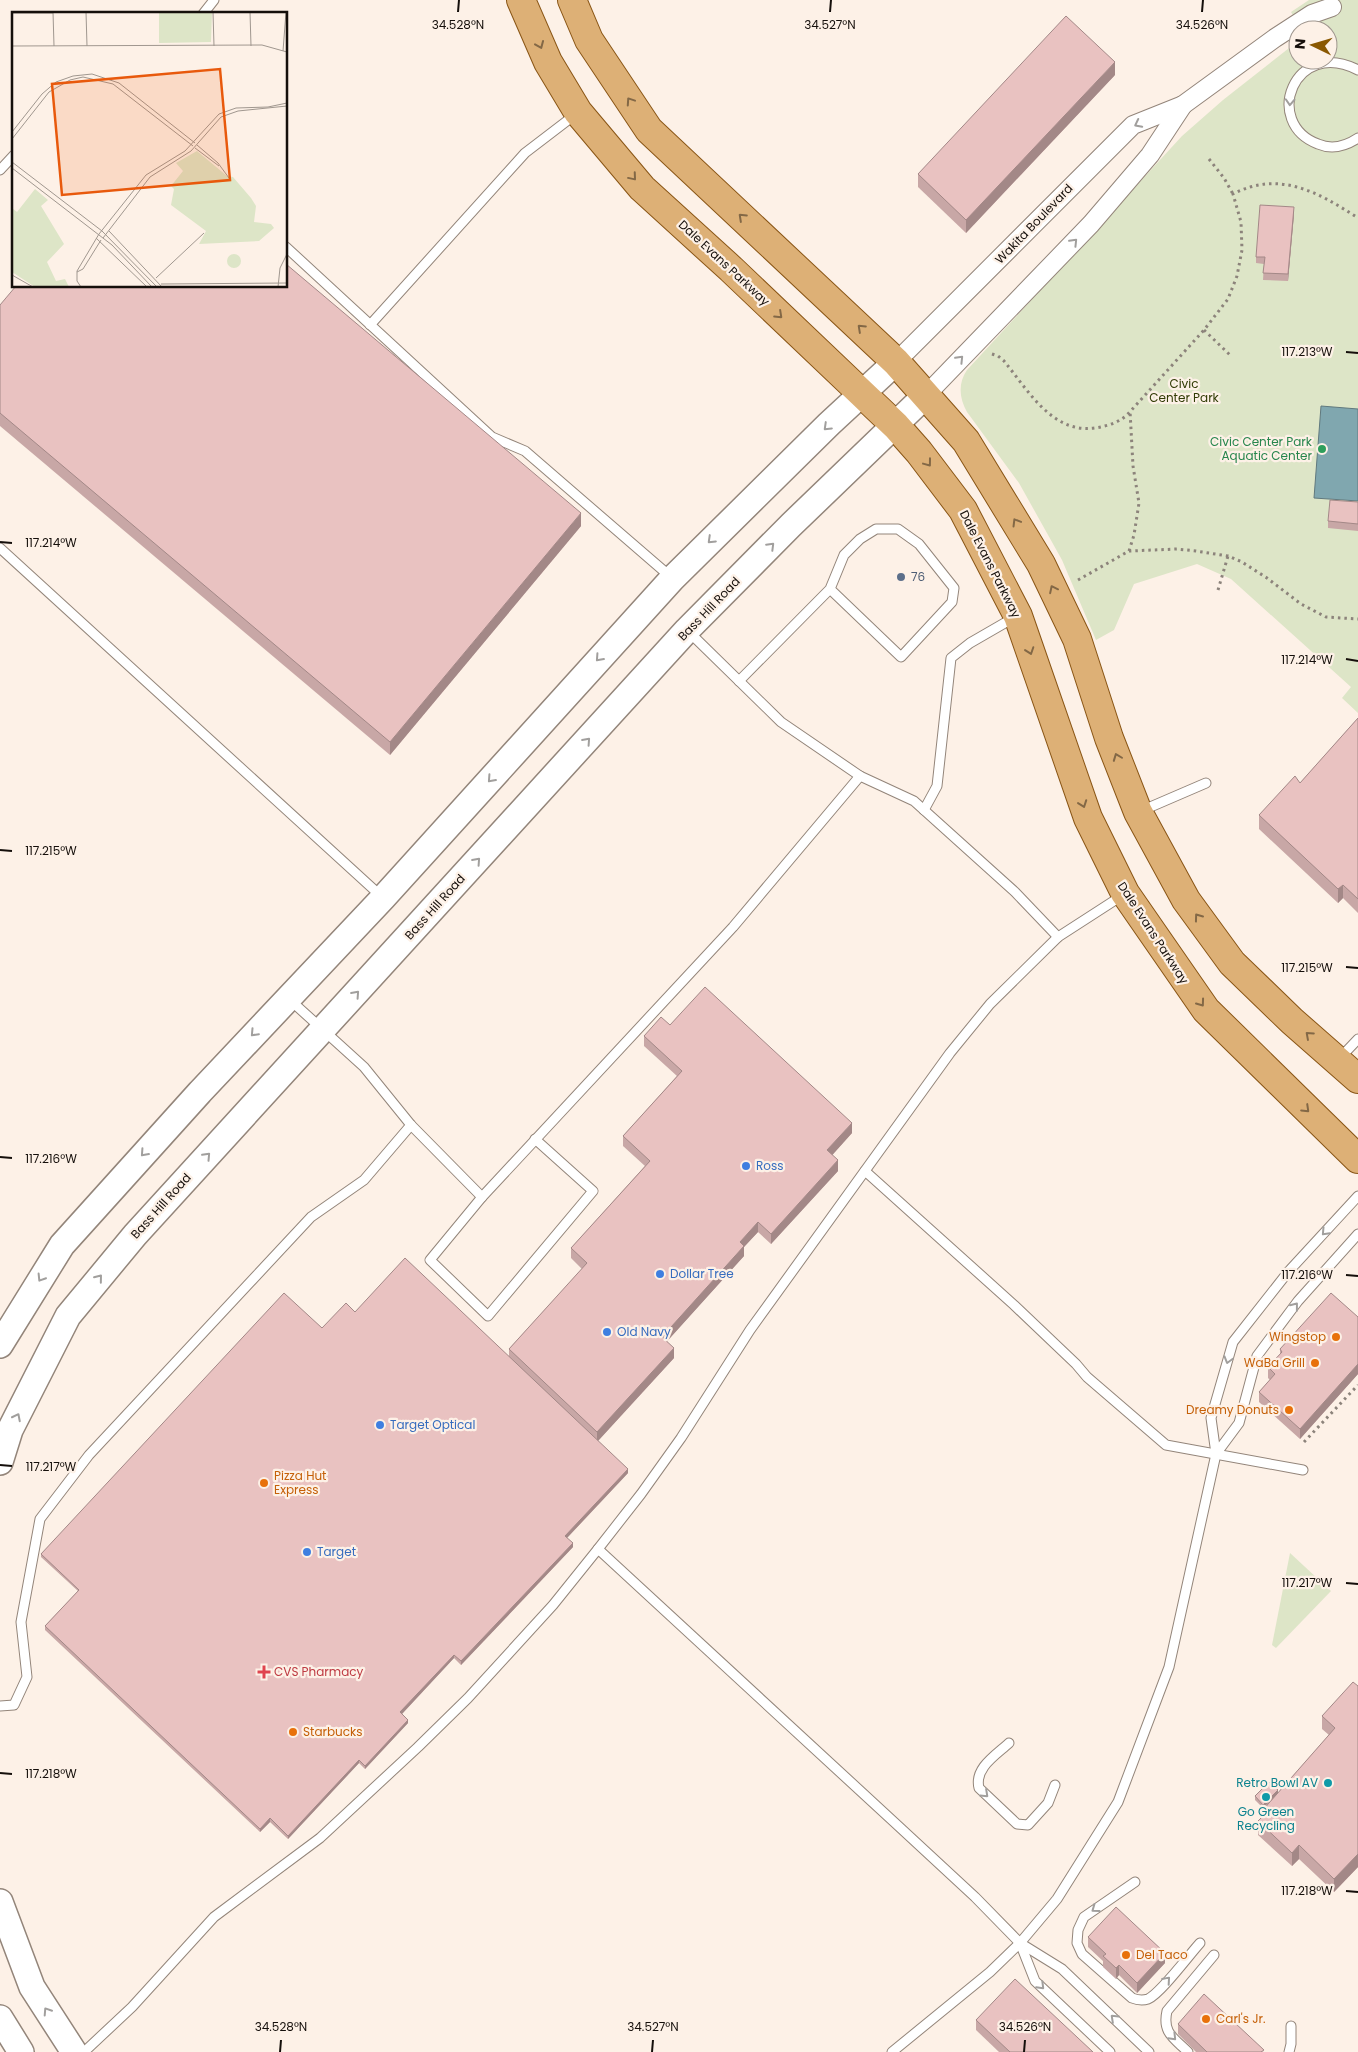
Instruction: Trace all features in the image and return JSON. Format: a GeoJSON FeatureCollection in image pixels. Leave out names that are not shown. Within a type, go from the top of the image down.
{"type":"FeatureCollection","features":[{"type":"Feature","properties":{"kind":"main road","name":"Dale Evans Parkway"},"geometry":{"type":"LineString","coordinates":[[521,0],[548,62],[578,112],[642,188],[896,426],[919,452],[963,510],[1018,616],[1088,818],[1125,893],[1206,1010],[1358,1159]]}},
{"type":"Feature","properties":{"kind":"main road"},"geometry":{"type":"LineString","coordinates":[[572,0],[589,40],[649,130],[896,362],[927,394],[966,441],[1041,564],[1077,639],[1109,738],[1138,812],[1186,900],[1232,963],[1358,1079]]}},
{"type":"Feature","properties":{"kind":"main road"},"geometry":{"type":"LineString","coordinates":[[0,1345],[62,1245],[200,1092],[383,898],[672,579],[822,431],[896,362]]}},
{"type":"Feature","properties":{"kind":"main road","name":"Bass Hill Road"},"geometry":{"type":"LineString","coordinates":[[0,1462],[10,1430],[68,1316],[135,1235],[687,630],[791,525],[896,426],[927,394]]}},
{"type":"Feature","properties":{"kind":"main road"},"geometry":{"type":"LineString","coordinates":[[0,1902],[32,1987],[74,2052]]}},
{"type":"Feature","properties":{"kind":"main road"},"geometry":{"type":"LineString","coordinates":[[0,2018],[21,2052]]}},
{"type":"Feature","properties":{"kind":"street","name":"Wakita Boulevard"},"geometry":{"type":"LineString","coordinates":[[896,362],[1133,125],[1183,105],[1275,38],[1312,14],[1332,7]]}},
{"type":"Feature","properties":{"kind":"street","name":"Wakita Boulevard"},"geometry":{"type":"LineString","coordinates":[[927,394],[1091,224],[1151,154],[1183,105]]}},
{"type":"Feature","properties":{"kind":"lane"},"geometry":{"type":"LineString","coordinates":[[205,12],[214,0]]}},
{"type":"Feature","properties":{"kind":"lane"},"geometry":{"type":"LineString","coordinates":[[1358,70],[1345,63],[1330,61],[1316,64],[1303,72],[1294,82],[1289,108],[1293,121],[1300,133],[1310,141],[1323,146],[1336,147],[1349,144],[1358,138]]}},
{"type":"Feature","properties":{"kind":"lane"},"geometry":{"type":"LineString","coordinates":[[370,325],[525,153],[578,112]]}},
{"type":"Feature","properties":{"kind":"lane"},"geometry":{"type":"LineString","coordinates":[[0,170],[12,157]]}},
{"type":"Feature","properties":{"kind":"lane"},"geometry":{"type":"LineString","coordinates":[[288,248],[492,437],[525,451],[672,579]]}},
{"type":"Feature","properties":{"kind":"lane"},"geometry":{"type":"LineString","coordinates":[[739,682],[830,589],[844,555],[860,539],[876,529],[898,529],[919,544],[954,588],[952,602],[901,657],[830,589]]}},
{"type":"Feature","properties":{"kind":"lane"},"geometry":{"type":"LineString","coordinates":[[0,548],[383,898]]}},
{"type":"Feature","properties":{"kind":"lane"},"geometry":{"type":"LineString","coordinates":[[924,810],[936,786],[951,658],[970,643],[1018,616]]}},
{"type":"Feature","properties":{"kind":"lane"},"geometry":{"type":"LineString","coordinates":[[687,630],[781,722],[860,776],[914,801],[1015,892],[1058,937]]}},
{"type":"Feature","properties":{"kind":"lane"},"geometry":{"type":"LineString","coordinates":[[535,1138],[593,1191],[488,1316],[430,1260],[482,1197],[535,1138],[733,927],[860,776]]}},
{"type":"Feature","properties":{"kind":"lane"},"geometry":{"type":"LineString","coordinates":[[1138,812],[1206,783]]}},
{"type":"Feature","properties":{"kind":"lane"},"geometry":{"type":"LineString","coordinates":[[84,2052],[132,2007],[214,1918],[320,1838],[418,1747],[468,1698],[547,1612],[642,1494],[681,1438],[750,1330],[956,1046],[990,1004],[1058,937],[1125,893]]}},
{"type":"Feature","properties":{"kind":"lane"},"geometry":{"type":"LineString","coordinates":[[287,998],[364,1067],[411,1125],[482,1197]]}},
{"type":"Feature","properties":{"kind":"lane"},"geometry":{"type":"LineString","coordinates":[[1337,1061],[1358,1039]]}},
{"type":"Feature","properties":{"kind":"lane"},"geometry":{"type":"LineString","coordinates":[[0,1706],[14,1705],[27,1677],[21,1622],[40,1519],[89,1455],[311,1217],[364,1180],[411,1125]]}},
{"type":"Feature","properties":{"kind":"lane"},"geometry":{"type":"LineString","coordinates":[[865,1171],[1014,1305],[1076,1364],[1087,1377],[1166,1445],[1303,1470]]}},
{"type":"Feature","properties":{"kind":"lane"},"geometry":{"type":"LineString","coordinates":[[892,2052],[990,1972],[1020,1943],[1057,1899],[1118,1802],[1169,1667],[1216,1454],[1212,1418],[1233,1342],[1288,1272],[1358,1196]]}},
{"type":"Feature","properties":{"kind":"lane"},"geometry":{"type":"LineString","coordinates":[[1216,1454],[1239,1423],[1257,1356],[1298,1301],[1358,1234]]}},
{"type":"Feature","properties":{"kind":"lane"},"geometry":{"type":"LineString","coordinates":[[598,1549],[901,1828],[1020,1943],[1062,1969],[1149,2052]]}},
{"type":"Feature","properties":{"kind":"lane"},"geometry":{"type":"LineString","coordinates":[[1009,1743],[984,1767],[977,1782],[979,1788],[1017,1824],[1028,1825],[1048,1803],[1055,1784]]}},
{"type":"Feature","properties":{"kind":"lane"},"geometry":{"type":"LineString","coordinates":[[1135,1882],[1084,1917],[1078,1930],[1077,1942],[1082,1954],[1132,1998],[1140,2000],[1149,1998],[1158,1990],[1200,1943]]}},
{"type":"Feature","properties":{"kind":"lane"},"geometry":{"type":"LineString","coordinates":[[1020,1943],[1035,1981],[1110,2052]]}},
{"type":"Feature","properties":{"kind":"lane"},"geometry":{"type":"LineString","coordinates":[[1188,2052],[1167,2032],[1166,2016],[1173,2003],[1214,1955]]}},
{"type":"Feature","properties":{"kind":"lane"},"geometry":{"type":"LineString","coordinates":[[1289,2052],[1291,2026]]}},
{"type":"Feature","properties":{"kind":"path"},"geometry":{"type":"LineString","coordinates":[[990,354],[998,356],[1004,361],[1048,414],[1062,423],[1083,428],[1102,427],[1122,419],[1204,330],[1228,300],[1234,286],[1240,267],[1242,250],[1242,230],[1239,213],[1233,194],[1224,178],[1209,159]]}},
{"type":"Feature","properties":{"kind":"path"},"geometry":{"type":"LineString","coordinates":[[1233,194],[1262,184],[1289,184],[1322,197],[1358,218]]}},
{"type":"Feature","properties":{"kind":"path"},"geometry":{"type":"LineString","coordinates":[[1204,330],[1231,356]]}},
{"type":"Feature","properties":{"kind":"path"},"geometry":{"type":"LineString","coordinates":[[1129,551],[1134,535],[1139,504],[1133,466],[1130,411]]}},
{"type":"Feature","properties":{"kind":"path"},"geometry":{"type":"LineString","coordinates":[[1078,580],[1129,551],[1177,549],[1228,556],[1242,562],[1267,578],[1301,604],[1315,612],[1326,617],[1358,619]]}},
{"type":"Feature","properties":{"kind":"path"},"geometry":{"type":"LineString","coordinates":[[1218,590],[1228,556]]}},
{"type":"Feature","properties":{"kind":"path"},"geometry":{"type":"LineString","coordinates":[[1304,1442],[1358,1385]]}},
{"type":"Feature","properties":{"kind":"green space","name":"Civic Center Park"},"geometry":{"type":"Polygon","coordinates":[[[1309,0],[1358,0],[1358,713],[1342,698],[1351,687],[1231,579],[1197,564],[1134,584],[1114,630],[1096,640],[1062,560],[1019,483],[967,412],[961,396],[962,380],[967,370],[1182,136],[1223,100],[1288,49],[1288,70],[1338,70],[1338,20],[1296,20],[1291,12],[1309,0]]]}},
{"type":"Feature","properties":{"kind":"green space"},"geometry":{"type":"Polygon","coordinates":[[[1290,1553],[1331,1591],[1276,1648],[1272,1645],[1290,1553]]]}},
{"type":"Feature","properties":{"kind":"water"},"geometry":{"type":"Polygon","coordinates":[[[1321,406],[1358,409],[1358,501],[1314,498],[1321,406]]]}},
{"type":"Feature","properties":{"kind":"building"},"geometry":{"type":"Polygon","coordinates":[[[1066,16],[1115,62],[966,220],[918,174],[1066,16]]]}},
{"type":"Feature","properties":{"kind":"building"},"geometry":{"type":"Polygon","coordinates":[[[1260,205],[1294,207],[1288,274],[1263,273],[1265,257],[1256,257],[1260,205]]]}},
{"type":"Feature","properties":{"kind":"building"},"geometry":{"type":"Polygon","coordinates":[[[288,266],[581,513],[390,742],[0,413],[0,305],[14,288],[288,288],[288,266]]]}},
{"type":"Feature","properties":{"kind":"building"},"geometry":{"type":"Polygon","coordinates":[[[1330,500],[1358,502],[1358,524],[1328,521],[1330,500]]]}},
{"type":"Feature","properties":{"kind":"building"},"geometry":{"type":"Polygon","coordinates":[[[1358,718],[1358,899],[1343,885],[1338,889],[1259,815],[1295,776],[1300,783],[1358,718]]]}},
{"type":"Feature","properties":{"kind":"building"},"geometry":{"type":"Polygon","coordinates":[[[705,987],[852,1123],[827,1150],[838,1160],[771,1234],[758,1222],[740,1242],[744,1246],[662,1337],[674,1348],[597,1432],[509,1349],[587,1263],[571,1248],[650,1161],[623,1136],[682,1071],[644,1036],[661,1017],[670,1025],[705,987]]]}},
{"type":"Feature","properties":{"kind":"building","name":"Target"},"geometry":{"type":"Polygon","coordinates":[[[405,1258],[628,1469],[565,1536],[573,1543],[461,1661],[454,1655],[400,1712],[408,1720],[365,1766],[359,1760],[288,1836],[270,1818],[260,1829],[45,1626],[79,1590],[41,1554],[284,1293],[322,1328],[346,1303],[355,1312],[405,1258]]]}},
{"type":"Feature","properties":{"kind":"building"},"geometry":{"type":"Polygon","coordinates":[[[1331,1293],[1358,1317],[1358,1364],[1300,1429],[1259,1392],[1275,1374],[1268,1367],[1282,1352],[1280,1349],[1331,1293]]]}},
{"type":"Feature","properties":{"kind":"building","name":"Retro Bowl AV"},"geometry":{"type":"Polygon","coordinates":[[[1353,1682],[1358,1686],[1358,1854],[1334,1879],[1299,1845],[1292,1853],[1258,1821],[1265,1814],[1262,1811],[1335,1728],[1322,1716],[1353,1682]]]}},
{"type":"Feature","properties":{"kind":"building","name":"Go Green Recycling"},"geometry":{"type":"Polygon","coordinates":[[[1269,1782],[1278,1790],[1263,1805],[1255,1796],[1269,1782]]]}},
{"type":"Feature","properties":{"kind":"building","name":"Del Taco"},"geometry":{"type":"Polygon","coordinates":[[[1116,1907],[1165,1953],[1137,1983],[1119,1965],[1116,1968],[1103,1956],[1106,1954],[1088,1937],[1116,1907]]]}},
{"type":"Feature","properties":{"kind":"building"},"geometry":{"type":"Polygon","coordinates":[[[1015,1979],[1093,2052],[1010,2052],[976,2020],[1015,1979]]]}},
{"type":"Feature","properties":{"kind":"building","name":"Carl's Jr."},"geometry":{"type":"Polygon","coordinates":[[[1204,1994],[1264,2050],[1261,2052],[1207,2052],[1178,2024],[1204,1994]]]}},
{"type":"Feature","properties":{"kind":"place","name":"Civic Center Park Aquatic Center"},"geometry":{"type":"Point","coordinates":[1322,449]}},
{"type":"Feature","properties":{"kind":"place","name":"76"},"geometry":{"type":"Point","coordinates":[901,577]}},
{"type":"Feature","properties":{"kind":"place","name":"Ross"},"geometry":{"type":"Point","coordinates":[746,1166]}},
{"type":"Feature","properties":{"kind":"place","name":"Dollar Tree"},"geometry":{"type":"Point","coordinates":[660,1274]}},
{"type":"Feature","properties":{"kind":"place","name":"Old Navy"},"geometry":{"type":"Point","coordinates":[607,1332]}},
{"type":"Feature","properties":{"kind":"place","name":"Wingstop"},"geometry":{"type":"Point","coordinates":[1336,1337]}},
{"type":"Feature","properties":{"kind":"place","name":"WaBa Grill"},"geometry":{"type":"Point","coordinates":[1315,1363]}},
{"type":"Feature","properties":{"kind":"place","name":"Dreamy Donuts"},"geometry":{"type":"Point","coordinates":[1289,1410]}},
{"type":"Feature","properties":{"kind":"place","name":"Target Optical"},"geometry":{"type":"Point","coordinates":[380,1425]}},
{"type":"Feature","properties":{"kind":"place","name":"Pizza Hut Express"},"geometry":{"type":"Point","coordinates":[264,1483]}},
{"type":"Feature","properties":{"kind":"place","name":"Target"},"geometry":{"type":"Point","coordinates":[307,1552]}},
{"type":"Feature","properties":{"kind":"place","name":"CVS Pharmacy"},"geometry":{"type":"Point","coordinates":[264,1672]}},
{"type":"Feature","properties":{"kind":"place","name":"Starbucks"},"geometry":{"type":"Point","coordinates":[293,1732]}},
{"type":"Feature","properties":{"kind":"place","name":"Retro Bowl AV"},"geometry":{"type":"Point","coordinates":[1328,1783]}},
{"type":"Feature","properties":{"kind":"place","name":"Go Green Recycling"},"geometry":{"type":"Point","coordinates":[1266,1797]}},
{"type":"Feature","properties":{"kind":"place","name":"Del Taco"},"geometry":{"type":"Point","coordinates":[1126,1955]}},
{"type":"Feature","properties":{"kind":"place","name":"Carl's Jr."},"geometry":{"type":"Point","coordinates":[1206,2019]}}]}
